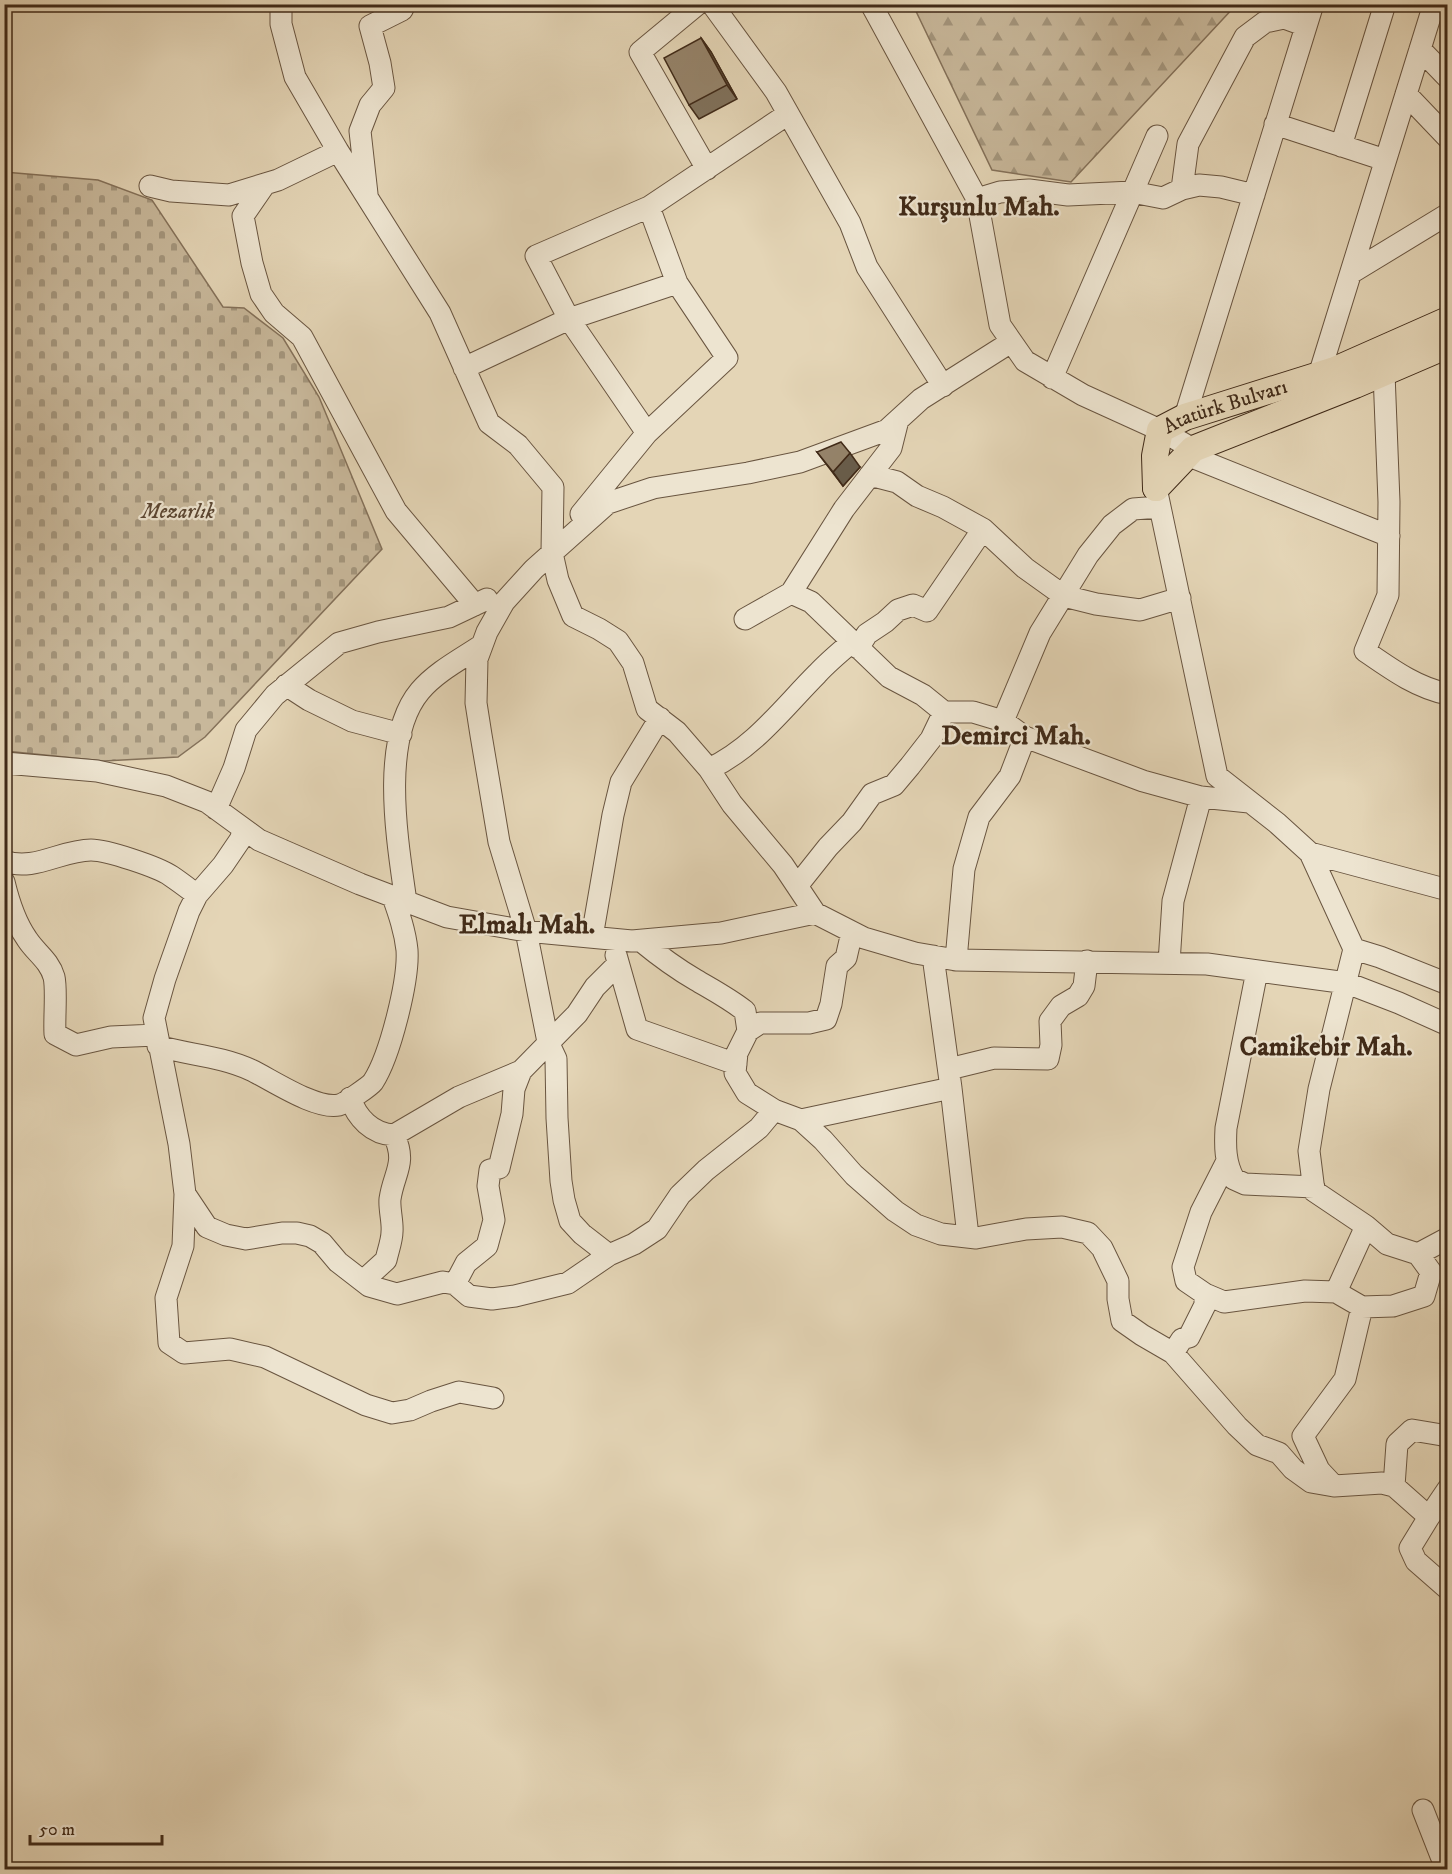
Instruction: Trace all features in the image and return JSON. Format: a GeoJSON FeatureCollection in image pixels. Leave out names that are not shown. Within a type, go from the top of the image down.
{"type":"FeatureCollection","features":[{"type":"Feature","properties":{"kind":"main road","name":"Atatürk Bulvarı"},"geometry":{"type":"LineString","coordinates":[[1158,497],[1190,452],[1321,386],[1335,370],[1448,320]]}},
{"type":"Feature","properties":{"kind":"main road","name":"Atatürk Bulvarı"},"geometry":{"type":"LineString","coordinates":[[1158,497],[1155,456],[1160,430],[1185,417],[1383,373],[1448,345]]}},
{"type":"Feature","properties":{"kind":"street"},"geometry":{"type":"LineString","coordinates":[[281,4],[280,24],[295,77],[338,151],[440,313],[489,423],[518,445],[553,487],[552,553],[558,580],[573,616],[618,641],[633,663],[647,709],[677,732],[709,770],[815,913],[852,932],[885,944],[956,960],[1207,964],[1347,983],[1448,1024]]}},
{"type":"Feature","properties":{"kind":"street"},"geometry":{"type":"LineString","coordinates":[[368,199],[360,131],[370,105],[384,88],[370,26],[402,9],[405,4]]}},
{"type":"Feature","properties":{"kind":"street"},"geometry":{"type":"LineString","coordinates":[[698,4],[640,52],[707,169]]}},
{"type":"Feature","properties":{"kind":"street"},"geometry":{"type":"LineString","coordinates":[[712,4],[776,92],[850,223],[867,267],[943,386]]}},
{"type":"Feature","properties":{"kind":"street"},"geometry":{"type":"LineString","coordinates":[[871,4],[977,199],[1000,326],[1025,362],[1083,395],[1160,430],[1190,452],[1389,536]]}},
{"type":"Feature","properties":{"kind":"street"},"geometry":{"type":"LineString","coordinates":[[1185,417],[1313,4]]}},
{"type":"Feature","properties":{"kind":"street"},"geometry":{"type":"LineString","coordinates":[[1341,146],[1385,4]]}},
{"type":"Feature","properties":{"kind":"street"},"geometry":{"type":"LineString","coordinates":[[1321,386],[1351,273],[1434,4]]}},
{"type":"Feature","properties":{"kind":"street"},"geometry":{"type":"LineString","coordinates":[[1182,189],[1188,144],[1245,37],[1265,22],[1284,18],[1306,26]]}},
{"type":"Feature","properties":{"kind":"street"},"geometry":{"type":"LineString","coordinates":[[1420,49],[1448,78]]}},
{"type":"Feature","properties":{"kind":"street"},"geometry":{"type":"LineString","coordinates":[[1406,94],[1448,138]]}},
{"type":"Feature","properties":{"kind":"street"},"geometry":{"type":"LineString","coordinates":[[646,433],[569,320],[536,256],[649,207],[788,114]]}},
{"type":"Feature","properties":{"kind":"street"},"geometry":{"type":"LineString","coordinates":[[1275,124],[1385,160]]}},
{"type":"Feature","properties":{"kind":"street"},"geometry":{"type":"LineString","coordinates":[[1052,378],[1157,136]]}},
{"type":"Feature","properties":{"kind":"street"},"geometry":{"type":"LineString","coordinates":[[150,186],[171,191],[229,195],[278,180],[338,151]]}},
{"type":"Feature","properties":{"kind":"street"},"geometry":{"type":"LineString","coordinates":[[265,184],[243,216],[261,294],[274,313],[302,337],[396,511],[475,605]]}},
{"type":"Feature","properties":{"kind":"street"},"geometry":{"type":"LineString","coordinates":[[977,199],[1000,192],[1029,190],[1068,195],[1132,192],[1162,198],[1198,185],[1221,187],[1254,195]]}},
{"type":"Feature","properties":{"kind":"street"},"geometry":{"type":"LineString","coordinates":[[552,553],[646,433],[727,358],[677,283],[649,207]]}},
{"type":"Feature","properties":{"kind":"street"},"geometry":{"type":"LineString","coordinates":[[1351,273],[1448,214]]}},
{"type":"Feature","properties":{"kind":"street"},"geometry":{"type":"LineString","coordinates":[[464,368],[569,320],[677,283]]}},
{"type":"Feature","properties":{"kind":"street"},"geometry":{"type":"LineString","coordinates":[[609,1255],[582,1234],[570,1221],[561,1181],[556,1059],[548,1041],[526,931],[500,842],[481,735],[477,659],[486,632],[504,602],[520,584],[608,503],[653,488],[800,462],[887,430],[921,399],[1011,342]]}},
{"type":"Feature","properties":{"kind":"street"},"geometry":{"type":"LineString","coordinates":[[1383,373],[1389,536],[1388,595],[1365,651],[1404,677],[1432,691],[1448,694]]}},
{"type":"Feature","properties":{"kind":"street"},"geometry":{"type":"LineString","coordinates":[[745,619],[791,593],[844,509],[891,448],[898,420]]}},
{"type":"Feature","properties":{"kind":"street"},"geometry":{"type":"LineString","coordinates":[[870,475],[897,482],[917,496],[983,529],[1025,568],[1065,596],[1096,604],[1140,610],[1180,598]]}},
{"type":"Feature","properties":{"kind":"street"},"geometry":{"type":"LineString","coordinates":[[1003,721],[1040,633],[1065,596],[1074,575],[1112,525],[1133,509],[1158,497],[1217,776],[1277,823],[1310,853],[1354,949],[1319,1089],[1309,1151],[1314,1191],[1366,1226],[1388,1244],[1418,1254],[1431,1272],[1424,1296],[1393,1306],[1362,1307],[1336,1292],[1305,1291],[1224,1302],[1205,1294],[1186,1281],[1183,1267],[1201,1212],[1227,1161]]}},
{"type":"Feature","properties":{"kind":"street"},"geometry":{"type":"LineString","coordinates":[[709,770],[725,762],[751,743],[818,673],[898,610],[913,605],[927,610],[983,529]]}},
{"type":"Feature","properties":{"kind":"street"},"geometry":{"type":"LineString","coordinates":[[216,809],[234,768],[246,730],[275,695],[339,643],[449,617],[520,584]]}},
{"type":"Feature","properties":{"kind":"street"},"geometry":{"type":"LineString","coordinates":[[791,593],[811,602],[889,677],[923,695],[944,712],[973,712],[1003,721],[1025,737],[1143,781],[1201,797],[1250,802]]}},
{"type":"Feature","properties":{"kind":"street"},"geometry":{"type":"LineString","coordinates":[[4,882],[11,910],[27,941],[47,961],[55,979],[53,1016],[55,1034],[76,1045],[111,1036],[157,1040],[184,1054],[218,1058],[250,1070],[313,1103],[339,1105],[372,1084],[382,1064],[406,980],[407,951],[399,899],[394,793],[404,718],[419,692],[440,673],[482,645]]}},
{"type":"Feature","properties":{"kind":"street"},"geometry":{"type":"LineString","coordinates":[[286,685],[309,700],[352,721],[401,734]]}},
{"type":"Feature","properties":{"kind":"street"},"geometry":{"type":"LineString","coordinates":[[797,886],[828,847],[852,822],[872,794],[894,785],[931,739],[944,712]]}},
{"type":"Feature","properties":{"kind":"street"},"geometry":{"type":"LineString","coordinates":[[660,718],[621,782],[613,815],[602,938],[618,964],[637,1029],[736,1064]]}},
{"type":"Feature","properties":{"kind":"street"},"geometry":{"type":"LineString","coordinates":[[956,960],[964,869],[980,817],[1010,776],[1025,737]]}},
{"type":"Feature","properties":{"kind":"street"},"geometry":{"type":"LineString","coordinates":[[5,765],[97,771],[166,786],[207,802],[259,840],[360,884],[447,917],[526,931],[641,941],[721,933],[815,913]]}},
{"type":"Feature","properties":{"kind":"street"},"geometry":{"type":"LineString","coordinates":[[1169,963],[1173,901],[1201,797]]}},
{"type":"Feature","properties":{"kind":"street"},"geometry":{"type":"LineString","coordinates":[[244,829],[240,840],[223,865],[197,895],[189,910],[154,1018],[179,1144],[185,1194],[183,1246],[166,1298],[169,1343],[184,1353],[230,1349],[265,1357],[366,1405],[392,1413],[410,1410],[459,1392],[493,1398]]}},
{"type":"Feature","properties":{"kind":"street"},"geometry":{"type":"LineString","coordinates":[[4,861],[13,864],[31,864],[92,850],[169,874],[197,895]]}},
{"type":"Feature","properties":{"kind":"street"},"geometry":{"type":"LineString","coordinates":[[1310,853],[1448,890]]}},
{"type":"Feature","properties":{"kind":"street"},"geometry":{"type":"LineString","coordinates":[[852,932],[846,958],[837,966],[831,1004],[826,1019],[808,1023],[760,1023],[748,1031],[737,1053],[735,1073],[747,1093],[774,1110],[801,1120],[823,1140],[854,1175],[895,1211],[916,1225],[941,1234],[976,1238],[1026,1229],[1062,1227],[1088,1233],[1102,1248],[1118,1281],[1122,1321],[1173,1353],[1237,1426],[1257,1445],[1279,1453],[1293,1469],[1311,1482],[1334,1486],[1382,1482],[1394,1486],[1429,1517]]}},
{"type":"Feature","properties":{"kind":"street"},"geometry":{"type":"LineString","coordinates":[[641,941],[658,955],[721,993],[745,1011],[748,1031]]}},
{"type":"Feature","properties":{"kind":"street"},"geometry":{"type":"LineString","coordinates":[[1354,949],[1448,984]]}},
{"type":"Feature","properties":{"kind":"street"},"geometry":{"type":"LineString","coordinates":[[933,956],[968,1236]]}},
{"type":"Feature","properties":{"kind":"street"},"geometry":{"type":"LineString","coordinates":[[801,1120],[950,1079],[994,1058],[1048,1059],[1051,1046],[1050,1021],[1061,1006],[1078,996],[1084,986],[1087,961]]}},
{"type":"Feature","properties":{"kind":"street"},"geometry":{"type":"LineString","coordinates":[[455,1284],[466,1263],[487,1246],[494,1220],[488,1186],[490,1170],[499,1168],[512,1114],[514,1089],[521,1071],[577,1014],[595,987],[618,964]]}},
{"type":"Feature","properties":{"kind":"street"},"geometry":{"type":"LineString","coordinates":[[1257,970],[1226,1128],[1225,1148],[1229,1170],[1234,1179],[1245,1184],[1314,1187]]}},
{"type":"Feature","properties":{"kind":"street"},"geometry":{"type":"LineString","coordinates":[[350,1098],[360,1117],[370,1126],[381,1134],[394,1134],[459,1098],[521,1071]]}},
{"type":"Feature","properties":{"kind":"street"},"geometry":{"type":"LineString","coordinates":[[185,1194],[207,1227],[226,1235],[246,1239],[282,1233],[310,1236],[322,1243],[338,1262],[369,1286],[397,1294],[443,1282],[455,1284],[469,1296],[492,1299],[515,1296],[568,1283],[609,1255],[633,1244],[657,1228],[680,1195],[706,1170],[759,1128],[774,1110]]}},
{"type":"Feature","properties":{"kind":"street"},"geometry":{"type":"LineString","coordinates":[[363,1281],[386,1260],[388,1245],[393,1236],[390,1200],[400,1162],[399,1147],[394,1134]]}},
{"type":"Feature","properties":{"kind":"street"},"geometry":{"type":"LineString","coordinates":[[1336,1292],[1366,1226]]}},
{"type":"Feature","properties":{"kind":"street"},"geometry":{"type":"LineString","coordinates":[[1418,1254],[1448,1238]]}},
{"type":"Feature","properties":{"kind":"street"},"geometry":{"type":"LineString","coordinates":[[1173,1353],[1182,1339],[1189,1337],[1204,1305],[1205,1294]]}},
{"type":"Feature","properties":{"kind":"street"},"geometry":{"type":"LineString","coordinates":[[1334,1486],[1319,1470],[1304,1436],[1345,1380],[1362,1307]]}},
{"type":"Feature","properties":{"kind":"street"},"geometry":{"type":"LineString","coordinates":[[1394,1486],[1397,1444],[1412,1430],[1448,1437]]}},
{"type":"Feature","properties":{"kind":"street"},"geometry":{"type":"LineString","coordinates":[[1448,1489],[1410,1548],[1416,1561],[1448,1589]]}},
{"type":"Feature","properties":{"kind":"street"},"geometry":{"type":"LineString","coordinates":[[1423,1810],[1441,1856],[1448,1863]]}},
{"type":"Feature","properties":{"kind":"green space"},"geometry":{"type":"Polygon","coordinates":[[[913,5],[1236,5],[1071,182],[992,170],[913,5]]]}},
{"type":"Feature","properties":{"kind":"green space","name":"Mezarlık"},"geometry":{"type":"Polygon","coordinates":[[[4,172],[98,180],[152,200],[223,307],[244,308],[283,338],[319,397],[382,549],[205,737],[178,757],[104,761],[5,751],[4,172]]]}},
{"type":"Feature","properties":{"kind":"building"},"geometry":{"type":"Polygon","coordinates":[[[701,38],[727,85],[689,105],[664,58],[701,38]]]}},
{"type":"Feature","properties":{"kind":"building"},"geometry":{"type":"Polygon","coordinates":[[[841,442],[850,453],[833,472],[817,452],[841,442]]]}},
{"type":"Feature","properties":{"kind":"district","name":"Kurşunlu Mah."},"geometry":{"type":"Point","coordinates":[979,206]}},
{"type":"Feature","properties":{"kind":"district","name":"Demirci Mah."},"geometry":{"type":"Point","coordinates":[1016,735]}},
{"type":"Feature","properties":{"kind":"district","name":"Elmalı Mah."},"geometry":{"type":"Point","coordinates":[527,924]}},
{"type":"Feature","properties":{"kind":"district","name":"Camikebir Mah."},"geometry":{"type":"Point","coordinates":[1326,1046]}}]}
